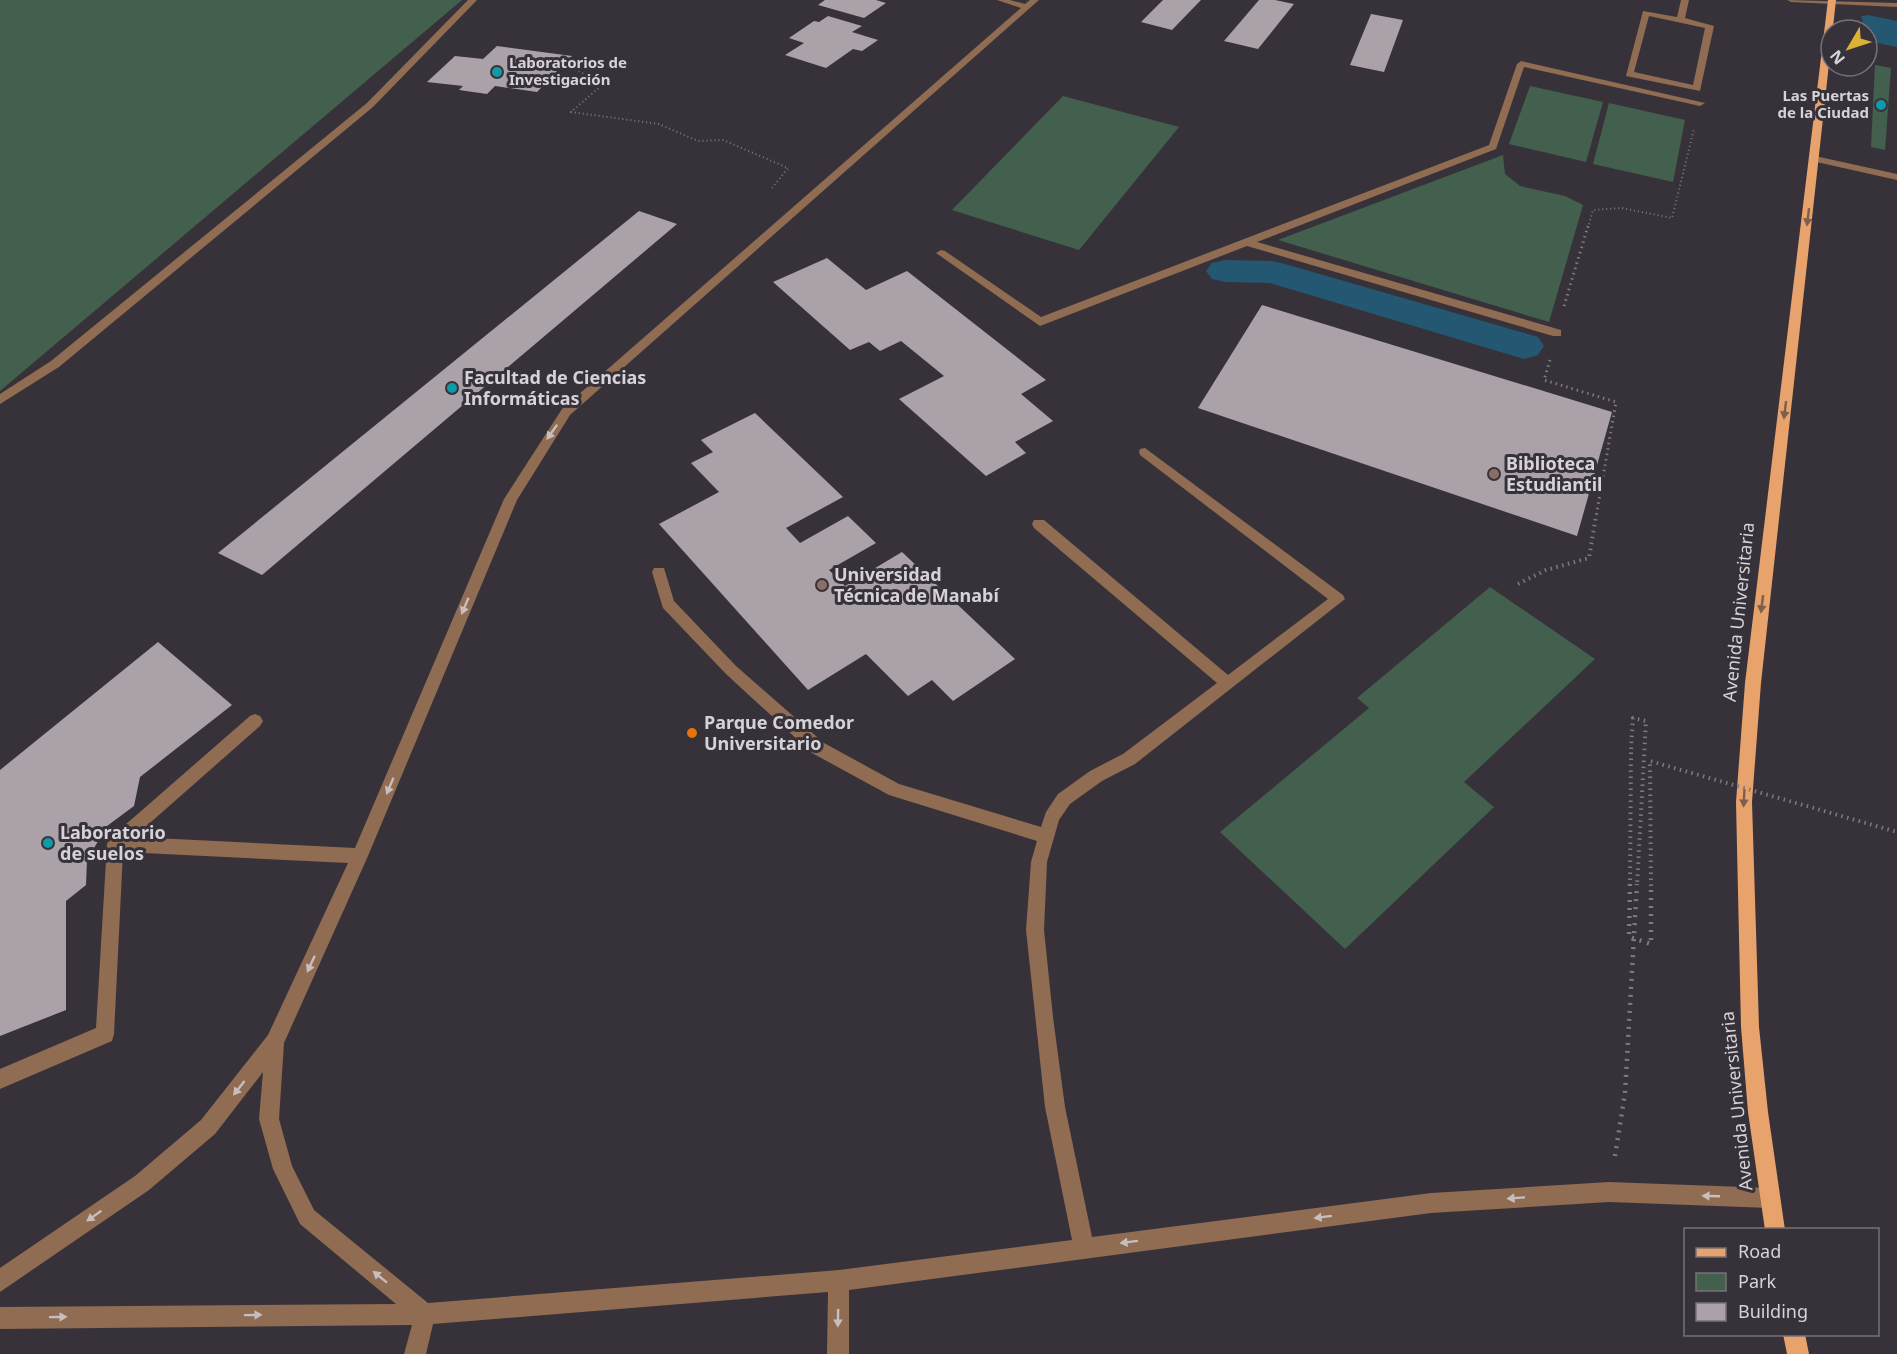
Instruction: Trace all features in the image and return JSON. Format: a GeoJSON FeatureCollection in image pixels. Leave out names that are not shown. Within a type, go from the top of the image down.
{"type":"FeatureCollection","features":[{"type":"Feature","properties":{"kind":"main road","name":"Avenida Universitaria"},"geometry":{"type":"LineString","coordinates":[[1775,1228],[1758,1113],[1750,1027],[1744,802],[1753,683],[1815,159],[1829,1]]}},
{"type":"Feature","properties":{"kind":"main road"},"geometry":{"type":"LineString","coordinates":[[1794,1336],[1798,1354]]}},
{"type":"Feature","properties":{"kind":"street"},"geometry":{"type":"LineString","coordinates":[[0,400],[55,364],[370,105],[473,0]]}},
{"type":"Feature","properties":{"kind":"street"},"geometry":{"type":"LineString","coordinates":[[1001,0],[1031,3]]}},
{"type":"Feature","properties":{"kind":"street"},"geometry":{"type":"LineString","coordinates":[[1680,20],[1685,0]]}},
{"type":"Feature","properties":{"kind":"street"},"geometry":{"type":"LineString","coordinates":[[1791,0],[1897,5]]}},
{"type":"Feature","properties":{"kind":"street"},"geometry":{"type":"LineString","coordinates":[[0,1281],[142,1184],[208,1127],[275,1042],[360,856],[510,499],[566,412],[1031,3]]}},
{"type":"Feature","properties":{"kind":"street"},"geometry":{"type":"LineString","coordinates":[[1646,13],[1680,20],[1710,26],[1697,89],[1629,75],[1646,13]]}},
{"type":"Feature","properties":{"kind":"street"},"geometry":{"type":"LineString","coordinates":[[941,254],[1040,322],[1492,147],[1521,64],[1700,103]]}},
{"type":"Feature","properties":{"kind":"street"},"geometry":{"type":"LineString","coordinates":[[1815,159],[1897,177]]}},
{"type":"Feature","properties":{"kind":"street"},"geometry":{"type":"LineString","coordinates":[[1246,242],[1557,333]]}},
{"type":"Feature","properties":{"kind":"street"},"geometry":{"type":"LineString","coordinates":[[1084,1248],[1055,1107],[1035,930],[1039,862],[1052,817],[1064,800],[1096,776],[1129,759],[1338,599],[1145,452]]}},
{"type":"Feature","properties":{"kind":"street"},"geometry":{"type":"LineString","coordinates":[[1039,524],[1228,684]]}},
{"type":"Feature","properties":{"kind":"street"},"geometry":{"type":"LineString","coordinates":[[659,572],[668,604],[731,670],[818,748],[895,790],[1045,836]]}},
{"type":"Feature","properties":{"kind":"street"},"geometry":{"type":"LineString","coordinates":[[0,1079],[105,1034],[115,844],[255,721]]}},
{"type":"Feature","properties":{"kind":"street"},"geometry":{"type":"LineString","coordinates":[[115,844],[360,856]]}},
{"type":"Feature","properties":{"kind":"street"},"geometry":{"type":"LineString","coordinates":[[275,1042],[269,1119],[283,1169],[307,1217],[425,1314]]}},
{"type":"Feature","properties":{"kind":"street"},"geometry":{"type":"LineString","coordinates":[[0,1318],[425,1314],[839,1281],[1431,1203],[1609,1192],[1770,1198]]}},
{"type":"Feature","properties":{"kind":"street"},"geometry":{"type":"LineString","coordinates":[[838,1354],[839,1281]]}},
{"type":"Feature","properties":{"kind":"street"},"geometry":{"type":"LineString","coordinates":[[415,1354],[425,1314]]}},
{"type":"Feature","properties":{"kind":"path"},"geometry":{"type":"LineString","coordinates":[[565,63],[602,85],[571,112],[659,123],[698,141],[723,140],[788,168],[772,188],[807,200]]}},
{"type":"Feature","properties":{"kind":"path"},"geometry":{"type":"LineString","coordinates":[[1518,584],[1546,570],[1588,558],[1616,402],[1544,380],[1593,210],[1622,208],[1672,218],[1700,103]]}},
{"type":"Feature","properties":{"kind":"path"},"geometry":{"type":"LineString","coordinates":[[1609,1192],[1625,1093],[1646,721],[1633,718],[1629,937],[1651,944],[1650,761],[1897,832]]}},
{"type":"Feature","properties":{"kind":"green space"},"geometry":{"type":"Polygon","coordinates":[[[0,0],[462,0],[0,391],[0,0]]]}},
{"type":"Feature","properties":{"kind":"green space"},"geometry":{"type":"Polygon","coordinates":[[[1879,66],[1891,68],[1885,150],[1871,147],[1874,78],[1879,78],[1879,66]]]}},
{"type":"Feature","properties":{"kind":"green space"},"geometry":{"type":"Polygon","coordinates":[[[1530,86],[1603,102],[1586,162],[1509,144],[1530,86]]]}},
{"type":"Feature","properties":{"kind":"green space"},"geometry":{"type":"Polygon","coordinates":[[[1063,96],[1179,127],[1079,250],[952,210],[1063,96]]]}},
{"type":"Feature","properties":{"kind":"green space"},"geometry":{"type":"Polygon","coordinates":[[[1609,103],[1685,120],[1673,182],[1593,164],[1609,103]]]}},
{"type":"Feature","properties":{"kind":"green space"},"geometry":{"type":"Polygon","coordinates":[[[1503,155],[1505,174],[1520,186],[1565,196],[1583,205],[1549,322],[1278,240],[1503,155]]]}},
{"type":"Feature","properties":{"kind":"green space"},"geometry":{"type":"Polygon","coordinates":[[[1490,587],[1595,659],[1464,782],[1494,807],[1345,949],[1220,832],[1369,708],[1357,698],[1490,587]]]}},
{"type":"Feature","properties":{"kind":"water"},"geometry":{"type":"Polygon","coordinates":[[[1868,15],[1897,21],[1897,47],[1879,43],[1879,18],[1862,18],[1861,16],[1868,15]]]}},
{"type":"Feature","properties":{"kind":"building"},"geometry":{"type":"Polygon","coordinates":[[[825,0],[876,0],[886,3],[864,18],[818,5],[825,0]]]}},
{"type":"Feature","properties":{"kind":"building"},"geometry":{"type":"Polygon","coordinates":[[[1163,0],[1201,0],[1172,30],[1141,22],[1163,0]]]}},
{"type":"Feature","properties":{"kind":"building"},"geometry":{"type":"Polygon","coordinates":[[[1259,0],[1275,0],[1294,4],[1258,49],[1224,41],[1259,0]]]}},
{"type":"Feature","properties":{"kind":"building"},"geometry":{"type":"Polygon","coordinates":[[[1371,14],[1403,20],[1384,72],[1350,65],[1371,14]]]}},
{"type":"Feature","properties":{"kind":"building"},"geometry":{"type":"Polygon","coordinates":[[[828,16],[862,26],[852,32],[878,40],[862,51],[853,49],[826,68],[785,55],[804,43],[789,38],[814,21],[819,22],[828,16]]]}},
{"type":"Feature","properties":{"kind":"building","name":"Laboratorios de Investigación"},"geometry":{"type":"Polygon","coordinates":[[[497,46],[572,56],[537,92],[495,86],[487,94],[459,90],[463,86],[427,82],[455,56],[483,59],[497,46]]]}},
{"type":"Feature","properties":{"kind":"building","name":"Facultad de Ciencias Informáticas"},"geometry":{"type":"Polygon","coordinates":[[[639,211],[677,224],[262,575],[218,553],[639,211]]]}},
{"type":"Feature","properties":{"kind":"building"},"geometry":{"type":"Polygon","coordinates":[[[827,258],[866,290],[907,271],[1046,380],[1021,394],[1053,421],[1015,442],[1026,453],[986,476],[899,399],[944,376],[901,341],[880,351],[869,342],[850,350],[773,282],[827,258]]]}},
{"type":"Feature","properties":{"kind":"building","name":"Biblioteca Estudiantil"},"geometry":{"type":"Polygon","coordinates":[[[1262,305],[1612,412],[1577,536],[1198,408],[1262,305]]]}},
{"type":"Feature","properties":{"kind":"building"},"geometry":{"type":"Polygon","coordinates":[[[755,413],[843,497],[786,528],[800,543],[848,516],[876,543],[829,570],[845,586],[902,552],[1015,659],[953,701],[932,680],[908,696],[866,654],[808,690],[659,524],[719,492],[691,463],[713,452],[701,440],[755,413]]]}},
{"type":"Feature","properties":{"kind":"building","name":"Laboratorio de suelos"},"geometry":{"type":"Polygon","coordinates":[[[158,642],[232,705],[140,777],[134,806],[107,826],[87,860],[86,885],[66,901],[66,1010],[0,1036],[0,770],[158,642]]]}},
{"type":"Feature","properties":{"kind":"waterway"},"geometry":{"type":"LineString","coordinates":[[1225,271],[1272,272],[1524,346]]}},
{"type":"Feature","properties":{"kind":"place","name":"Laboratorios de Investigación"},"geometry":{"type":"Point","coordinates":[497,72]}},
{"type":"Feature","properties":{"kind":"place","name":"Las Puertas de la Ciudad"},"geometry":{"type":"Point","coordinates":[1881,105]}},
{"type":"Feature","properties":{"kind":"place","name":"Facultad de Ciencias Informáticas"},"geometry":{"type":"Point","coordinates":[452,388]}},
{"type":"Feature","properties":{"kind":"place","name":"Biblioteca Estudiantil"},"geometry":{"type":"Point","coordinates":[1494,474]}},
{"type":"Feature","properties":{"kind":"place","name":"Universidad Técnica de Manabí"},"geometry":{"type":"Point","coordinates":[822,585]}},
{"type":"Feature","properties":{"kind":"place","name":"Parque Comedor Universitario"},"geometry":{"type":"Point","coordinates":[692,733]}},
{"type":"Feature","properties":{"kind":"place","name":"Laboratorio de suelos"},"geometry":{"type":"Point","coordinates":[48,843]}}]}
